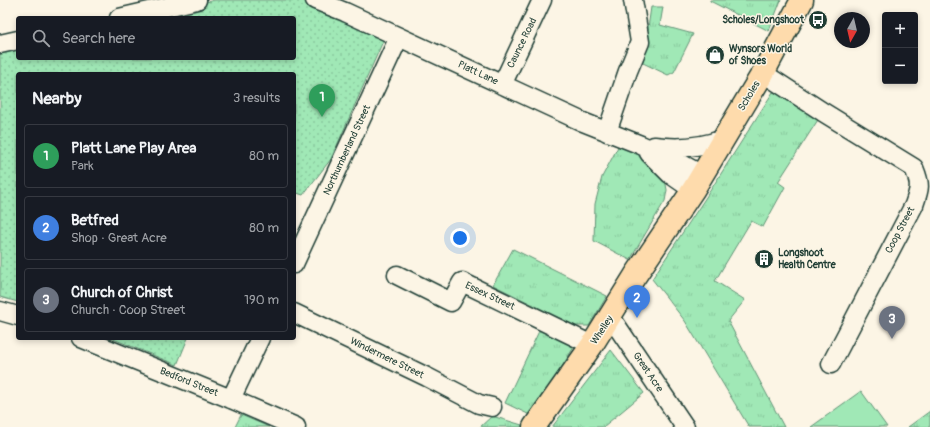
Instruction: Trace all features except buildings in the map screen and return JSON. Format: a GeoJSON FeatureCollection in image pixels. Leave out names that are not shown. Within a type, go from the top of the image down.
{"type":"FeatureCollection","features":[{"type":"Feature","properties":{"kind":"main road","name":"Scholes"},"geometry":{"type":"LineString","coordinates":[[697,183],[763,73],[802,0]]}},
{"type":"Feature","properties":{"kind":"main road","name":"Whelley"},"geometry":{"type":"LineString","coordinates":[[534,427],[592,345],[635,276],[697,183]]}},
{"type":"Feature","properties":{"kind":"street"},"geometry":{"type":"LineString","coordinates":[[128,16],[197,0]]}},
{"type":"Feature","properties":{"kind":"street","name":"Platt Lane"},"geometry":{"type":"LineString","coordinates":[[315,0],[400,37],[583,122],[641,144],[680,163],[697,183]]}},
{"type":"Feature","properties":{"kind":"street","name":"Caunce Road"},"geometry":{"type":"LineString","coordinates":[[502,85],[542,0]]}},
{"type":"Feature","properties":{"kind":"street"},"geometry":{"type":"LineString","coordinates":[[607,132],[628,71],[640,42],[633,0]]}},
{"type":"Feature","properties":{"kind":"street","name":"Northumberland Street"},"geometry":{"type":"LineString","coordinates":[[296,260],[400,37]]}},
{"type":"Feature","properties":{"kind":"street"},"geometry":{"type":"LineString","coordinates":[[0,44],[16,40]]}},
{"type":"Feature","properties":{"kind":"street","name":"Coop Street"},"geometry":{"type":"LineString","coordinates":[[763,73],[914,168],[919,179],[919,192],[914,205],[831,364]]}},
{"type":"Feature","properties":{"kind":"street","name":"Platt Lane"},"geometry":{"type":"LineString","coordinates":[[641,144],[683,148],[703,145],[723,139]]}},
{"type":"Feature","properties":{"kind":"street","name":"Essex Street"},"geometry":{"type":"LineString","coordinates":[[397,275],[451,302],[462,282],[592,345]]}},
{"type":"Feature","properties":{"kind":"street"},"geometry":{"type":"LineString","coordinates":[[0,311],[16,315]]}},
{"type":"Feature","properties":{"kind":"street","name":"Windermere Street"},"geometry":{"type":"LineString","coordinates":[[296,314],[427,377],[483,409]]}},
{"type":"Feature","properties":{"kind":"street","name":"Great Acre"},"geometry":{"type":"LineString","coordinates":[[610,316],[685,427]]}},
{"type":"Feature","properties":{"kind":"street","name":"Bedford Street"},"geometry":{"type":"LineString","coordinates":[[86,340],[296,427]]}},
{"type":"Feature","properties":{"kind":"street"},"geometry":{"type":"LineString","coordinates":[[231,399],[259,340]]}},
{"type":"Feature","properties":{"kind":"green space"},"geometry":{"type":"Polygon","coordinates":[[[215,0],[307,0],[384,39],[331,159],[303,195],[296,193],[296,72],[16,72],[16,301],[0,297],[0,45],[16,41],[16,60],[296,60],[296,16],[139,16],[215,0]]]}},
{"type":"Feature","properties":{"kind":"green space"},"geometry":{"type":"Polygon","coordinates":[[[710,0],[781,0],[769,31],[710,0]]]}},
{"type":"Feature","properties":{"kind":"green space"},"geometry":{"type":"Polygon","coordinates":[[[651,7],[663,7],[660,25],[693,34],[674,72],[668,75],[643,63],[651,7]]]}},
{"type":"Feature","properties":{"kind":"green space"},"geometry":{"type":"Polygon","coordinates":[[[773,92],[823,112],[778,182],[785,187],[763,227],[751,221],[715,281],[745,300],[728,321],[784,427],[749,427],[685,321],[652,279],[773,92]]]}},
{"type":"Feature","properties":{"kind":"green space"},"geometry":{"type":"Polygon","coordinates":[[[620,143],[651,161],[665,179],[667,190],[665,201],[630,260],[594,241],[595,204],[602,177],[620,143]]]}},
{"type":"Feature","properties":{"kind":"green space"},"geometry":{"type":"Polygon","coordinates":[[[513,249],[607,296],[589,326],[576,326],[493,285],[513,249]]]}},
{"type":"Feature","properties":{"kind":"green space"},"geometry":{"type":"Polygon","coordinates":[[[540,329],[574,347],[532,416],[505,403],[540,329]]]}},
{"type":"Feature","properties":{"kind":"green space"},"geometry":{"type":"Polygon","coordinates":[[[116,340],[187,340],[177,365],[116,340]]]}},
{"type":"Feature","properties":{"kind":"green space"},"geometry":{"type":"Polygon","coordinates":[[[611,350],[644,393],[603,427],[552,427],[611,350]]]}},
{"type":"Feature","properties":{"kind":"green space"},"geometry":{"type":"Polygon","coordinates":[[[861,391],[887,427],[811,427],[861,391]]]}},
{"type":"Feature","properties":{"kind":"green space"},"geometry":{"type":"Polygon","coordinates":[[[930,411],[930,427],[908,427],[930,411]]]}},
{"type":"Feature","properties":{"kind":"green space"},"geometry":{"type":"Polygon","coordinates":[[[241,415],[269,427],[235,427],[241,415]]]}},
{"type":"Feature","properties":{"kind":"green space"},"geometry":{"type":"Polygon","coordinates":[[[492,416],[522,425],[521,427],[480,427],[492,416]]]}},
{"type":"Feature","properties":{"kind":"place","name":"Scholes/Longshoot"},"geometry":{"type":"Point","coordinates":[818,20]}},
{"type":"Feature","properties":{"kind":"place","name":"Wynsors World of Shoes"},"geometry":{"type":"Point","coordinates":[715,55]}},
{"type":"Feature","properties":{"kind":"place","name":"Platt Lane Play Area"},"geometry":{"type":"Point","coordinates":[322,117]}},
{"type":"Feature","properties":{"kind":"place","name":"Longshoot Health Centre"},"geometry":{"type":"Point","coordinates":[764,259]}},
{"type":"Feature","properties":{"kind":"place","name":"Betfred"},"geometry":{"type":"Point","coordinates":[637,318]}},
{"type":"Feature","properties":{"kind":"place","name":"Church of Christ"},"geometry":{"type":"Point","coordinates":[892,339]}}]}
